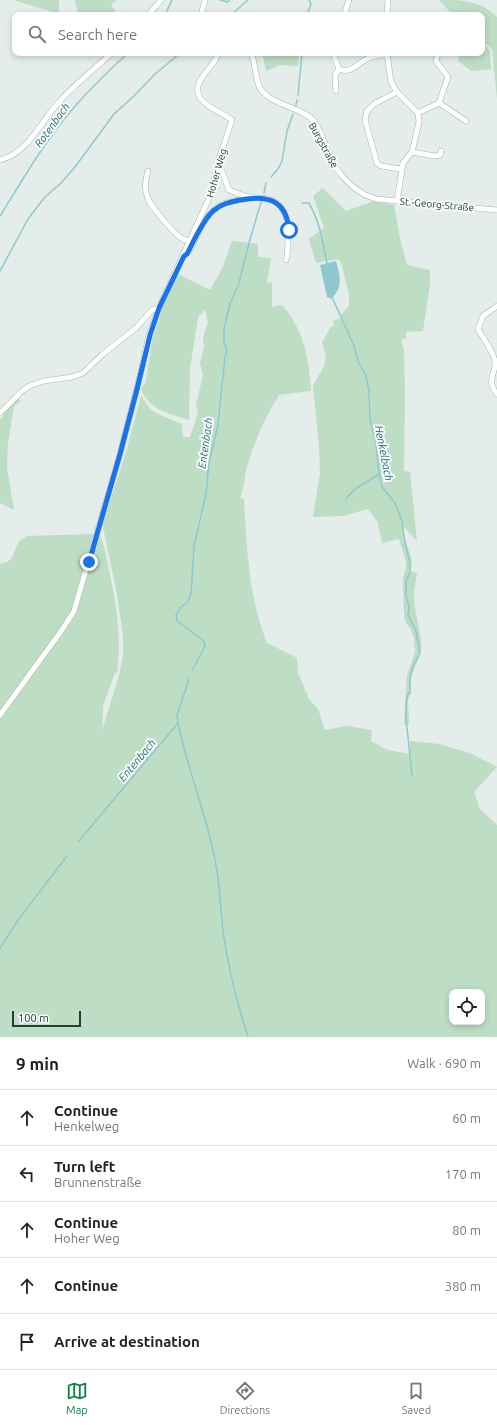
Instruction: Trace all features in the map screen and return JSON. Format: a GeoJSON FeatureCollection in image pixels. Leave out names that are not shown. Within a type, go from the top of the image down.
{"type":"FeatureCollection","features":[{"type":"Feature","properties":{"kind":"street"},"geometry":{"type":"LineString","coordinates":[[151,12],[161,0]]}},
{"type":"Feature","properties":{"kind":"street"},"geometry":{"type":"LineString","coordinates":[[202,12],[204,0]]}},
{"type":"Feature","properties":{"kind":"street"},"geometry":{"type":"LineString","coordinates":[[345,12],[349,0]]}},
{"type":"Feature","properties":{"kind":"street"},"geometry":{"type":"LineString","coordinates":[[387,12],[388,0]]}},
{"type":"Feature","properties":{"kind":"street"},"geometry":{"type":"LineString","coordinates":[[0,160],[8,158],[29,141],[58,104],[109,56]]}},
{"type":"Feature","properties":{"kind":"street","name":"Hoher Weg"},"geometry":{"type":"LineString","coordinates":[[0,715],[62,630],[74,611],[120,454],[150,335],[159,308],[184,256],[210,196],[220,156],[232,120],[204,104],[198,96],[202,78],[216,56]]}},
{"type":"Feature","properties":{"kind":"street","name":"Burgstraße"},"geometry":{"type":"LineString","coordinates":[[252,56],[256,65],[259,87],[263,92],[314,121],[331,160],[347,182],[362,193],[376,199]]}},
{"type":"Feature","properties":{"kind":"street"},"geometry":{"type":"LineString","coordinates":[[334,56],[340,69],[344,71],[350,71],[365,59],[378,56]]}},
{"type":"Feature","properties":{"kind":"street"},"geometry":{"type":"LineString","coordinates":[[387,56],[391,82],[397,92],[418,113],[418,122],[412,152],[403,163],[401,169],[397,201]]}},
{"type":"Feature","properties":{"kind":"street"},"geometry":{"type":"LineString","coordinates":[[418,113],[439,103],[448,77],[436,61],[437,56]]}},
{"type":"Feature","properties":{"kind":"street"},"geometry":{"type":"LineString","coordinates":[[336,91],[335,75],[340,69]]}},
{"type":"Feature","properties":{"kind":"street"},"geometry":{"type":"LineString","coordinates":[[397,92],[374,104],[367,111],[365,120],[377,163],[381,166],[401,169]]}},
{"type":"Feature","properties":{"kind":"street"},"geometry":{"type":"LineString","coordinates":[[439,103],[466,121]]}},
{"type":"Feature","properties":{"kind":"street"},"geometry":{"type":"LineString","coordinates":[[412,152],[435,156],[440,155],[442,151]]}},
{"type":"Feature","properties":{"kind":"street"},"geometry":{"type":"LineString","coordinates":[[220,156],[221,169],[233,201]]}},
{"type":"Feature","properties":{"kind":"street"},"geometry":{"type":"LineString","coordinates":[[148,171],[146,192],[148,200],[181,238],[190,241]]}},
{"type":"Feature","properties":{"kind":"street"},"geometry":{"type":"LineString","coordinates":[[230,190],[251,198]]}},
{"type":"Feature","properties":{"kind":"street"},"geometry":{"type":"LineString","coordinates":[[184,256],[187,254],[200,229],[212,212],[221,205],[251,198],[270,199],[282,209],[288,224],[286,260]]}},
{"type":"Feature","properties":{"kind":"street","name":"St.-Georg-Straße"},"geometry":{"type":"LineString","coordinates":[[376,199],[497,210]]}},
{"type":"Feature","properties":{"kind":"street"},"geometry":{"type":"LineString","coordinates":[[497,306],[483,316],[478,329],[496,362],[492,381],[493,389],[497,394]]}},
{"type":"Feature","properties":{"kind":"street"},"geometry":{"type":"LineString","coordinates":[[0,413],[29,386],[44,381],[72,377],[83,373],[103,354],[136,328],[152,310],[159,308]]}},
{"type":"Feature","properties":{"kind":"green space"},"geometry":{"type":"Polygon","coordinates":[[[13,0],[59,0],[59,12],[52,12],[13,0]]]}},
{"type":"Feature","properties":{"kind":"green space"},"geometry":{"type":"Polygon","coordinates":[[[75,0],[116,0],[111,5],[117,12],[77,12],[75,0]]]}},
{"type":"Feature","properties":{"kind":"green space"},"geometry":{"type":"Polygon","coordinates":[[[439,0],[456,0],[477,4],[484,7],[497,17],[497,99],[492,49],[485,43],[485,12],[450,12],[439,0]]]}},
{"type":"Feature","properties":{"kind":"green space"},"geometry":{"type":"Polygon","coordinates":[[[485,46],[490,50],[491,69],[471,71],[458,61],[459,56],[485,56],[485,46]]]}},
{"type":"Feature","properties":{"kind":"green space"},"geometry":{"type":"Polygon","coordinates":[[[263,56],[299,56],[298,66],[281,65],[266,71],[263,56]]]}},
{"type":"Feature","properties":{"kind":"green space"},"geometry":{"type":"Polygon","coordinates":[[[323,188],[346,211],[374,201],[394,205],[401,243],[407,265],[430,270],[430,284],[423,331],[406,332],[406,338],[401,340],[404,351],[405,392],[404,471],[410,472],[417,541],[403,526],[404,537],[412,560],[411,570],[412,572],[417,573],[414,592],[415,608],[422,646],[411,677],[411,693],[408,700],[409,725],[404,725],[407,675],[415,652],[414,638],[404,616],[403,577],[406,568],[406,561],[399,539],[382,543],[378,523],[368,509],[344,516],[313,517],[320,473],[313,386],[324,366],[326,357],[322,342],[331,327],[334,326],[333,321],[341,318],[348,333],[341,315],[349,306],[349,295],[341,262],[337,259],[316,263],[309,239],[324,228],[313,196],[323,188]]]}},
{"type":"Feature","properties":{"kind":"green space"},"geometry":{"type":"Polygon","coordinates":[[[232,241],[258,244],[258,257],[271,258],[267,283],[272,282],[272,307],[282,305],[296,324],[304,345],[309,367],[311,391],[279,395],[269,412],[253,448],[240,497],[244,499],[252,590],[267,643],[297,658],[298,673],[309,699],[318,709],[325,730],[346,726],[372,730],[371,741],[388,750],[410,754],[410,741],[440,744],[472,754],[497,767],[474,792],[480,809],[497,825],[497,1037],[0,1037],[0,564],[4,562],[6,563],[11,559],[19,541],[27,536],[93,534],[79,591],[66,623],[70,624],[99,533],[105,550],[113,593],[119,646],[117,673],[115,673],[103,706],[102,731],[122,664],[123,634],[102,522],[124,459],[141,396],[151,410],[182,424],[183,437],[190,437],[198,413],[196,405],[203,375],[200,363],[204,347],[203,337],[208,323],[205,309],[198,318],[190,368],[189,420],[161,410],[149,402],[141,389],[146,381],[152,340],[161,313],[160,311],[178,274],[210,290],[223,267],[232,241]]]}},
{"type":"Feature","properties":{"kind":"green space"},"geometry":{"type":"Polygon","coordinates":[[[19,396],[20,402],[14,406],[8,443],[7,468],[14,510],[0,503],[0,420],[3,416],[2,412],[19,396]]]}},
{"type":"Feature","properties":{"kind":"water"},"geometry":{"type":"Polygon","coordinates":[[[336,261],[340,281],[338,290],[331,299],[327,297],[320,265],[336,261]]]}},
{"type":"Feature","properties":{"kind":"waterway","name":"Rotenbach"},"geometry":{"type":"LineString","coordinates":[[166,12],[172,0]]}},
{"type":"Feature","properties":{"kind":"waterway","name":"Rotenbach"},"geometry":{"type":"LineString","coordinates":[[220,0],[228,2],[229,0]]}},
{"type":"Feature","properties":{"kind":"waterway"},"geometry":{"type":"LineString","coordinates":[[234,12],[248,0]]}},
{"type":"Feature","properties":{"kind":"waterway","name":"Entenbach"},"geometry":{"type":"LineString","coordinates":[[308,12],[311,4],[309,0]]}},
{"type":"Feature","properties":{"kind":"waterway","name":"Rotenbach"},"geometry":{"type":"LineString","coordinates":[[0,216],[33,163],[60,124],[91,89],[125,56]]}},
{"type":"Feature","properties":{"kind":"waterway"},"geometry":{"type":"LineString","coordinates":[[0,271],[28,219],[44,198],[61,183],[75,167],[114,114],[154,75],[176,56]]}},
{"type":"Feature","properties":{"kind":"waterway","name":"Entenbach"},"geometry":{"type":"LineString","coordinates":[[298,95],[302,56]]}},
{"type":"Feature","properties":{"kind":"waterway","name":"Entenbach"},"geometry":{"type":"LineString","coordinates":[[296,105],[297,100]]}},
{"type":"Feature","properties":{"kind":"waterway","name":"Entenbach"},"geometry":{"type":"LineString","coordinates":[[271,177],[278,169],[282,161],[287,131],[293,114]]}},
{"type":"Feature","properties":{"kind":"waterway","name":"Entenbach"},"geometry":{"type":"LineString","coordinates":[[264,193],[266,183]]}},
{"type":"Feature","properties":{"kind":"waterway","name":"Entenbach"},"geometry":{"type":"LineString","coordinates":[[192,671],[205,646],[204,641],[177,621],[176,615],[181,607],[188,602],[191,594],[194,546],[206,494],[209,462],[218,425],[225,357],[227,351],[224,342],[224,328],[230,304],[239,283],[261,202]]}},
{"type":"Feature","properties":{"kind":"waterway","name":"Henkelbach"},"geometry":{"type":"LineString","coordinates":[[302,203],[309,203],[313,210],[321,233],[327,264]]}},
{"type":"Feature","properties":{"kind":"waterway","name":"Henkelbach"},"geometry":{"type":"LineString","coordinates":[[332,297],[354,346],[359,363],[366,376],[369,391],[370,420],[376,443],[379,474],[382,487],[395,503],[402,521],[410,564],[410,572],[406,581],[406,596],[409,606],[408,615],[416,631],[420,653],[413,666],[410,678],[410,692],[407,696],[406,705],[412,776]]}},
{"type":"Feature","properties":{"kind":"waterway"},"geometry":{"type":"LineString","coordinates":[[346,499],[354,490],[379,474]]}},
{"type":"Feature","properties":{"kind":"waterway","name":"Entenbach"},"geometry":{"type":"LineString","coordinates":[[78,842],[178,723],[177,716],[189,679]]}},
{"type":"Feature","properties":{"kind":"waterway"},"geometry":{"type":"LineString","coordinates":[[178,723],[214,855],[218,874],[227,958],[248,1037]]}},
{"type":"Feature","properties":{"kind":"waterway","name":"Entenbach"},"geometry":{"type":"LineString","coordinates":[[0,948],[18,920],[67,856]]}},
{"type":"Feature","properties":{"kind":"route"},"geometry":{"type":"LineString","coordinates":[[89,562],[120,454],[150,335],[159,308],[184,256],[187,254],[206,219],[221,205],[251,198],[264,198],[270,199],[282,209],[286,216],[289,230]]}}]}
